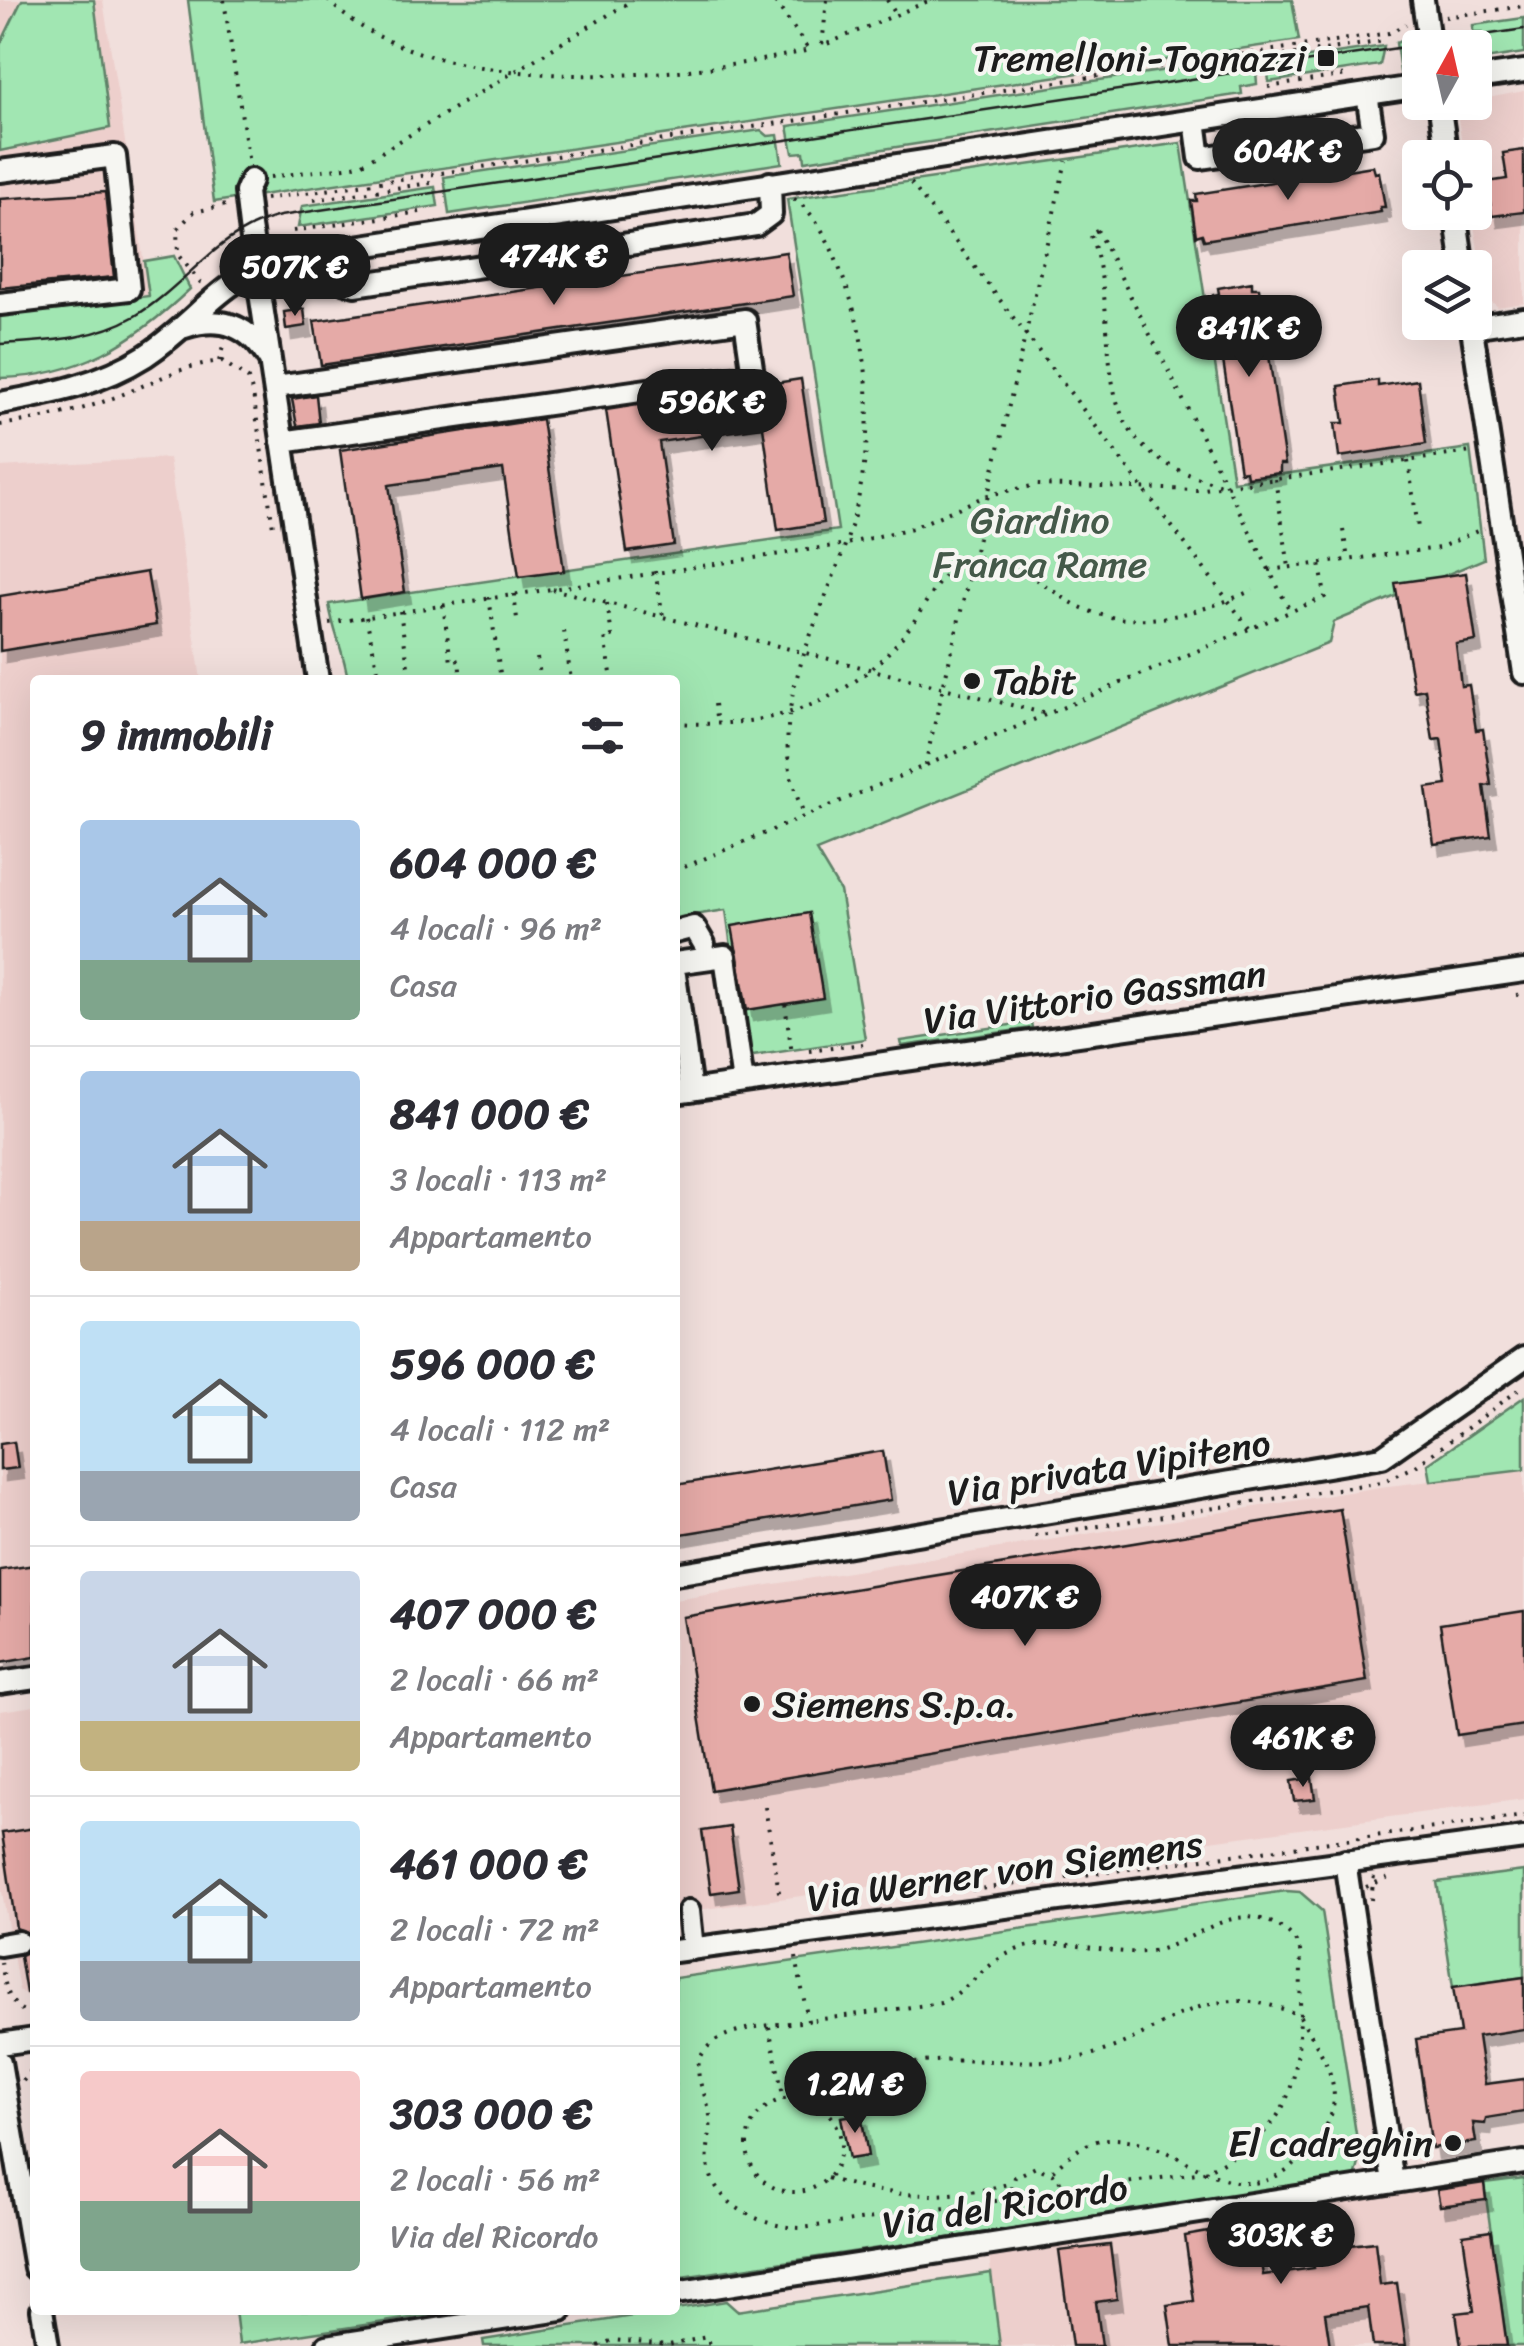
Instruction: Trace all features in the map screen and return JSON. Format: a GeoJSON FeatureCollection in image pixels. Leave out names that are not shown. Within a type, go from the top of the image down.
{"type":"FeatureCollection","features":[{"type":"Feature","properties":{"kind":"street"},"geometry":{"type":"LineString","coordinates":[[1423,0],[1427,30]]}},
{"type":"Feature","properties":{"kind":"street"},"geometry":{"type":"LineString","coordinates":[[1492,76],[1524,71]]}},
{"type":"Feature","properties":{"kind":"street"},"geometry":{"type":"LineString","coordinates":[[6,401],[109,376],[183,327],[220,290],[256,268],[332,251],[1402,89]]}},
{"type":"Feature","properties":{"kind":"street"},"geometry":{"type":"LineString","coordinates":[[1195,120],[1200,158],[1373,133],[1368,94]]}},
{"type":"Feature","properties":{"kind":"street"},"geometry":{"type":"LineString","coordinates":[[0,172],[115,156],[129,289],[0,304]]}},
{"type":"Feature","properties":{"kind":"street"},"geometry":{"type":"LineString","coordinates":[[251,180],[248,202],[256,268],[317,675]]}},
{"type":"Feature","properties":{"kind":"street"},"geometry":{"type":"LineString","coordinates":[[332,251],[335,274],[344,284],[756,225],[771,214],[770,183]]}},
{"type":"Feature","properties":{"kind":"street"},"geometry":{"type":"LineString","coordinates":[[1492,323],[1524,319]]}},
{"type":"Feature","properties":{"kind":"street"},"geometry":{"type":"LineString","coordinates":[[276,387],[745,320],[752,375],[282,442]]}},
{"type":"Feature","properties":{"kind":"street"},"geometry":{"type":"LineString","coordinates":[[183,327],[212,321],[234,324],[258,343],[273,365]]}},
{"type":"Feature","properties":{"kind":"street"},"geometry":{"type":"LineString","coordinates":[[1473,340],[1523,660]]}},
{"type":"Feature","properties":{"kind":"street"},"geometry":{"type":"LineString","coordinates":[[680,931],[694,928],[702,934],[704,944]]}},
{"type":"Feature","properties":{"kind":"street"},"geometry":{"type":"LineString","coordinates":[[680,961],[724,956],[743,1084]]}},
{"type":"Feature","properties":{"kind":"street","name":"Via Vittorio Gassman"},"geometry":{"type":"LineString","coordinates":[[683,1092],[1524,971]]}},
{"type":"Feature","properties":{"kind":"street"},"geometry":{"type":"LineString","coordinates":[[680,1048],[683,1092]]}},
{"type":"Feature","properties":{"kind":"street","name":"Via privata Vipiteno"},"geometry":{"type":"LineString","coordinates":[[680,1573],[1382,1457],[1524,1358]]}},
{"type":"Feature","properties":{"kind":"street"},"geometry":{"type":"LineString","coordinates":[[0,1683],[30,1679]]}},
{"type":"Feature","properties":{"kind":"street","name":"Via Werner von Siemens"},"geometry":{"type":"LineString","coordinates":[[684,1950],[1524,1838]]}},
{"type":"Feature","properties":{"kind":"street"},"geometry":{"type":"LineString","coordinates":[[1345,1861],[1393,2182]]}},
{"type":"Feature","properties":{"kind":"street"},"geometry":{"type":"LineString","coordinates":[[684,1950],[689,1911]]}},
{"type":"Feature","properties":{"kind":"street"},"geometry":{"type":"LineString","coordinates":[[0,2044],[30,2040]]}},
{"type":"Feature","properties":{"kind":"street"},"geometry":{"type":"LineString","coordinates":[[0,2062],[30,2239]]}},
{"type":"Feature","properties":{"kind":"street","name":"Via del Ricordo"},"geometry":{"type":"LineString","coordinates":[[680,2291],[1524,2162]]}},
{"type":"Feature","properties":{"kind":"street"},"geometry":{"type":"LineString","coordinates":[[43,2315],[48,2346]]}},
{"type":"Feature","properties":{"kind":"street"},"geometry":{"type":"LineString","coordinates":[[326,2346],[529,2315]]}},
{"type":"Feature","properties":{"kind":"path"},"geometry":{"type":"LineString","coordinates":[[224,0],[251,180],[360,165],[633,0]]}},
{"type":"Feature","properties":{"kind":"path"},"geometry":{"type":"LineString","coordinates":[[328,0],[359,26],[398,45],[451,60],[518,70],[664,74],[738,66],[809,50],[930,0]]}},
{"type":"Feature","properties":{"kind":"path"},"geometry":{"type":"LineString","coordinates":[[774,0],[809,50]]}},
{"type":"Feature","properties":{"kind":"path"},"geometry":{"type":"LineString","coordinates":[[822,46],[826,0]]}},
{"type":"Feature","properties":{"kind":"path"},"geometry":{"type":"LineString","coordinates":[[887,0],[896,16]]}},
{"type":"Feature","properties":{"kind":"path"},"geometry":{"type":"LineString","coordinates":[[1438,18],[1524,6]]}},
{"type":"Feature","properties":{"kind":"path"},"geometry":{"type":"LineString","coordinates":[[203,285],[176,250],[180,222],[202,208],[1388,33],[1415,22]]}},
{"type":"Feature","properties":{"kind":"path"},"geometry":{"type":"LineString","coordinates":[[1263,59],[1386,41]]}},
{"type":"Feature","properties":{"kind":"path"},"geometry":{"type":"LineString","coordinates":[[1268,87],[1354,74]]}},
{"type":"Feature","properties":{"kind":"path"},"geometry":{"type":"LineString","coordinates":[[925,765],[1068,156]]}},
{"type":"Feature","properties":{"kind":"path"},"geometry":{"type":"LineString","coordinates":[[908,179],[1249,628]]}},
{"type":"Feature","properties":{"kind":"path"},"geometry":{"type":"LineString","coordinates":[[314,200],[437,182]]}},
{"type":"Feature","properties":{"kind":"path"},"geometry":{"type":"LineString","coordinates":[[790,197],[816,221],[836,259],[860,336],[867,379],[866,455],[846,544],[805,653],[788,714],[786,768],[806,816]]}},
{"type":"Feature","properties":{"kind":"path"},"geometry":{"type":"LineString","coordinates":[[293,231],[420,212]]}},
{"type":"Feature","properties":{"kind":"path"},"geometry":{"type":"LineString","coordinates":[[1228,486],[1173,468],[1142,448],[1125,425],[1109,374],[1106,291],[1090,233],[1098,230],[1228,486],[1290,611]]}},
{"type":"Feature","properties":{"kind":"path"},"geometry":{"type":"LineString","coordinates":[[190,296],[209,278]]}},
{"type":"Feature","properties":{"kind":"path"},"geometry":{"type":"LineString","coordinates":[[276,296],[344,284]]}},
{"type":"Feature","properties":{"kind":"path"},"geometry":{"type":"LineString","coordinates":[[0,425],[69,414],[117,397],[160,374],[222,361],[236,366],[248,379],[255,409]]}},
{"type":"Feature","properties":{"kind":"path"},"geometry":{"type":"LineString","coordinates":[[329,623],[846,544],[912,528],[988,495],[1062,483],[1144,488],[1228,486],[1476,452]]}},
{"type":"Feature","properties":{"kind":"path"},"geometry":{"type":"LineString","coordinates":[[1408,461],[1418,528]]}},
{"type":"Feature","properties":{"kind":"path"},"geometry":{"type":"LineString","coordinates":[[1275,479],[1289,567]]}},
{"type":"Feature","properties":{"kind":"path"},"geometry":{"type":"LineString","coordinates":[[1270,570],[1439,548],[1501,520]]}},
{"type":"Feature","properties":{"kind":"path"},"geometry":{"type":"LineString","coordinates":[[1343,530],[1348,560]]}},
{"type":"Feature","properties":{"kind":"path"},"geometry":{"type":"LineString","coordinates":[[680,723],[718,724],[812,708],[870,670],[909,628],[945,575],[973,557],[1017,567],[1078,606],[1117,617],[1162,618],[1253,590]]}},
{"type":"Feature","properties":{"kind":"path"},"geometry":{"type":"LineString","coordinates":[[680,869],[1324,597],[1320,563]]}},
{"type":"Feature","properties":{"kind":"path"},"geometry":{"type":"LineString","coordinates":[[656,571],[663,617]]}},
{"type":"Feature","properties":{"kind":"path"},"geometry":{"type":"LineString","coordinates":[[548,588],[1047,714]]}},
{"type":"Feature","properties":{"kind":"path"},"geometry":{"type":"LineString","coordinates":[[514,594],[517,619]]}},
{"type":"Feature","properties":{"kind":"path"},"geometry":{"type":"LineString","coordinates":[[490,598],[499,675]]}},
{"type":"Feature","properties":{"kind":"path"},"geometry":{"type":"LineString","coordinates":[[443,604],[451,662],[458,660],[460,675]]}},
{"type":"Feature","properties":{"kind":"path"},"geometry":{"type":"LineString","coordinates":[[608,604],[612,636],[605,638],[611,672]]}},
{"type":"Feature","properties":{"kind":"path"},"geometry":{"type":"LineString","coordinates":[[400,612],[409,675]]}},
{"type":"Feature","properties":{"kind":"path"},"geometry":{"type":"LineString","coordinates":[[366,617],[379,675]]}},
{"type":"Feature","properties":{"kind":"path"},"geometry":{"type":"LineString","coordinates":[[564,631],[569,675]]}},
{"type":"Feature","properties":{"kind":"path"},"geometry":{"type":"LineString","coordinates":[[538,658],[540,675]]}},
{"type":"Feature","properties":{"kind":"path"},"geometry":{"type":"LineString","coordinates":[[714,704],[718,724]]}},
{"type":"Feature","properties":{"kind":"path"},"geometry":{"type":"LineString","coordinates":[[1516,995],[1524,994]]}},
{"type":"Feature","properties":{"kind":"path"},"geometry":{"type":"LineString","coordinates":[[785,1004],[792,1054]]}},
{"type":"Feature","properties":{"kind":"path"},"geometry":{"type":"LineString","coordinates":[[809,1051],[863,1044]]}},
{"type":"Feature","properties":{"kind":"path"},"geometry":{"type":"LineString","coordinates":[[764,1808],[780,1898]]}},
{"type":"Feature","properties":{"kind":"path"},"geometry":{"type":"LineString","coordinates":[[964,1891],[1524,1816]]}},
{"type":"Feature","properties":{"kind":"path"},"geometry":{"type":"LineString","coordinates":[[1370,1915],[1375,1883]]}},
{"type":"Feature","properties":{"kind":"path"},"geometry":{"type":"LineString","coordinates":[[1245,1916],[1279,1926],[1298,1944],[1300,2015],[1297,2070],[1281,2115],[1250,2145],[1204,2172],[802,2228],[772,2224],[735,2205],[718,2188],[709,2170],[710,2119],[698,2066],[717,2040],[769,2027],[941,2002],[957,1995],[996,1961],[1030,1946],[1060,1943],[1150,1951],[1217,1922],[1245,1916]]}},
{"type":"Feature","properties":{"kind":"path"},"geometry":{"type":"LineString","coordinates":[[0,1955],[6,1996],[18,2009],[30,2014]]}},
{"type":"Feature","properties":{"kind":"path"},"geometry":{"type":"LineString","coordinates":[[796,1957],[808,2021]]}},
{"type":"Feature","properties":{"kind":"path"},"geometry":{"type":"LineString","coordinates":[[824,2110],[846,2087],[892,2067],[944,2060],[1069,2059],[1105,2050],[1153,2024],[1224,2000],[1260,2001],[1300,2015],[1333,2088],[1336,2104],[1328,2126],[1283,2176],[1246,2180],[1204,2172],[1147,2146],[1114,2139],[1089,2144],[1052,2171],[1028,2168],[1011,2184],[970,2192],[908,2195],[827,2178]]}},
{"type":"Feature","properties":{"kind":"path"},"geometry":{"type":"LineString","coordinates":[[769,2027],[784,2100]]}},
{"type":"Feature","properties":{"kind":"path"},"geometry":{"type":"LineString","coordinates":[[784,2100],[809,2101],[824,2110],[840,2139],[839,2156],[827,2178],[813,2188],[788,2192],[764,2181],[753,2168],[747,2151],[751,2126],[761,2112],[784,2100]]}},
{"type":"Feature","properties":{"kind":"path"},"geometry":{"type":"LineString","coordinates":[[1052,2171],[1064,2192]]}},
{"type":"Feature","properties":{"kind":"path"},"geometry":{"type":"LineString","coordinates":[[1010,2199],[1011,2184]]}},
{"type":"Feature","properties":{"kind":"path"},"geometry":{"type":"LineString","coordinates":[[598,2346],[612,2340],[669,2346],[707,2337],[712,2346]]}},
{"type":"Feature","properties":{"kind":"shaded area"},"geometry":{"type":"Polygon","coordinates":[[[0,0],[103,0],[149,296],[0,315],[0,0]]]}},
{"type":"Feature","properties":{"kind":"shaded area"},"geometry":{"type":"Polygon","coordinates":[[[1524,91],[1524,303],[1498,307],[1492,302],[1492,250],[1478,250],[1475,230],[1492,230],[1492,140],[1461,140],[1458,120],[1492,120],[1492,97],[1524,91]]]}},
{"type":"Feature","properties":{"kind":"shaded area"},"geometry":{"type":"Polygon","coordinates":[[[169,458],[200,675],[30,675],[30,1658],[0,1663],[0,467],[169,458]]]}},
{"type":"Feature","properties":{"kind":"shaded area"},"geometry":{"type":"Polygon","coordinates":[[[1524,1470],[1524,1799],[680,1912],[680,1599],[1380,1487],[1524,1470]]]}},
{"type":"Feature","properties":{"kind":"shaded area"},"geometry":{"type":"Polygon","coordinates":[[[30,1707],[30,1998],[19,1990],[0,1880],[0,1711],[30,1707]]]}},
{"type":"Feature","properties":{"kind":"shaded area"},"geometry":{"type":"Polygon","coordinates":[[[1482,2169],[1507,2346],[1000,2346],[988,2247],[1482,2169]]]}},
{"type":"Feature","properties":{"kind":"green space"},"geometry":{"type":"Polygon","coordinates":[[[22,0],[94,0],[110,128],[0,151],[0,45],[22,0]]]}},
{"type":"Feature","properties":{"kind":"green space"},"geometry":{"type":"Polygon","coordinates":[[[188,0],[1292,0],[1299,40],[214,202],[188,0]]]}},
{"type":"Feature","properties":{"kind":"green space"},"geometry":{"type":"Polygon","coordinates":[[[1524,18],[1524,53],[1492,58],[1492,30],[1473,30],[1473,25],[1524,18]]]}},
{"type":"Feature","properties":{"kind":"green space"},"geometry":{"type":"Polygon","coordinates":[[[1402,40],[1401,78],[1396,43],[1402,40]]]}},
{"type":"Feature","properties":{"kind":"green space"},"geometry":{"type":"Polygon","coordinates":[[[1384,46],[1380,65],[1269,82],[1267,63],[1384,46]]]}},
{"type":"Feature","properties":{"kind":"green space"},"geometry":{"type":"Polygon","coordinates":[[[1255,57],[1257,84],[1241,87],[1242,94],[805,161],[804,152],[793,153],[788,126],[1255,57]]]}},
{"type":"Feature","properties":{"kind":"green space"},"geometry":{"type":"Polygon","coordinates":[[[761,130],[768,136],[778,135],[782,163],[449,214],[444,177],[761,130]]]}},
{"type":"Feature","properties":{"kind":"green space","name":"Giardino Franca Rame"},"geometry":{"type":"Polygon","coordinates":[[[1181,143],[1233,481],[1470,448],[1484,559],[1334,622],[1329,643],[816,851],[840,891],[865,1039],[746,1057],[726,910],[680,917],[680,675],[347,675],[329,604],[838,530],[787,199],[1181,143]]]}},
{"type":"Feature","properties":{"kind":"green space"},"geometry":{"type":"Polygon","coordinates":[[[435,187],[438,206],[298,227],[302,206],[435,187]]]}},
{"type":"Feature","properties":{"kind":"green space"},"geometry":{"type":"Polygon","coordinates":[[[174,256],[190,289],[148,325],[80,363],[29,376],[0,378],[0,315],[149,296],[144,261],[174,256]]]}},
{"type":"Feature","properties":{"kind":"green space"},"geometry":{"type":"Polygon","coordinates":[[[1031,1022],[1032,1028],[902,1046],[901,1041],[1031,1022]]]}},
{"type":"Feature","properties":{"kind":"green space"},"geometry":{"type":"Polygon","coordinates":[[[1524,1397],[1524,1470],[1431,1481],[1428,1464],[1524,1397]]]}},
{"type":"Feature","properties":{"kind":"green space"},"geometry":{"type":"Polygon","coordinates":[[[1524,1871],[1524,1977],[1453,1987],[1437,1882],[1524,1871]]]}},
{"type":"Feature","properties":{"kind":"green space"},"geometry":{"type":"Polygon","coordinates":[[[1300,1892],[1322,1911],[1360,2160],[1355,2178],[680,2277],[680,1977],[1300,1892]]]}},
{"type":"Feature","properties":{"kind":"green space"},"geometry":{"type":"Polygon","coordinates":[[[1524,2178],[1524,2346],[1507,2346],[1484,2183],[1524,2178]]]}},
{"type":"Feature","properties":{"kind":"green space"},"geometry":{"type":"Polygon","coordinates":[[[991,2273],[1000,2346],[484,2346],[483,2340],[639,2315],[680,2315],[680,2308],[726,2301],[737,2311],[991,2273]]]}},
{"type":"Feature","properties":{"kind":"green space"},"geometry":{"type":"Polygon","coordinates":[[[236,2315],[430,2315],[239,2344],[236,2315]]]}},
{"type":"Feature","properties":{"kind":"building"},"geometry":{"type":"Polygon","coordinates":[[[1524,150],[1524,212],[1492,216],[1492,181],[1507,179],[1503,153],[1524,150]]]}},
{"type":"Feature","properties":{"kind":"building"},"geometry":{"type":"Polygon","coordinates":[[[1373,166],[1375,173],[1379,172],[1385,207],[1380,207],[1381,212],[1204,240],[1202,234],[1196,236],[1191,201],[1197,201],[1196,194],[1373,166]]]}},
{"type":"Feature","properties":{"kind":"building"},"geometry":{"type":"Polygon","coordinates":[[[105,192],[114,277],[0,288],[0,199],[105,192]]]}},
{"type":"Feature","properties":{"kind":"building"},"geometry":{"type":"Polygon","coordinates":[[[786,252],[793,296],[321,365],[314,321],[786,252]]]}},
{"type":"Feature","properties":{"kind":"building"},"geometry":{"type":"Polygon","coordinates":[[[1252,282],[1252,288],[1259,288],[1285,464],[1280,464],[1280,473],[1247,477],[1246,471],[1240,472],[1213,295],[1219,294],[1218,288],[1252,282]]]}},
{"type":"Feature","properties":{"kind":"building"},"geometry":{"type":"Polygon","coordinates":[[[304,309],[306,326],[286,329],[284,312],[304,309]]]}},
{"type":"Feature","properties":{"kind":"building"},"geometry":{"type":"Polygon","coordinates":[[[801,379],[823,523],[778,530],[763,427],[659,442],[674,545],[627,552],[606,410],[801,379]]]}},
{"type":"Feature","properties":{"kind":"building"},"geometry":{"type":"Polygon","coordinates":[[[1378,380],[1378,386],[1418,380],[1426,444],[1339,457],[1335,423],[1344,423],[1339,386],[1378,380]]]}},
{"type":"Feature","properties":{"kind":"building"},"geometry":{"type":"Polygon","coordinates":[[[316,395],[319,423],[297,426],[292,399],[316,395]]]}},
{"type":"Feature","properties":{"kind":"building"},"geometry":{"type":"Polygon","coordinates":[[[542,419],[564,571],[519,577],[503,469],[389,485],[405,592],[361,599],[340,450],[542,419]]]}},
{"type":"Feature","properties":{"kind":"building"},"geometry":{"type":"Polygon","coordinates":[[[147,572],[156,625],[0,651],[0,596],[147,572]]]}},
{"type":"Feature","properties":{"kind":"building"},"geometry":{"type":"Polygon","coordinates":[[[1466,573],[1476,641],[1456,644],[1461,686],[1469,685],[1476,730],[1483,729],[1491,785],[1484,786],[1491,836],[1434,844],[1426,788],[1447,785],[1441,739],[1433,740],[1425,689],[1414,691],[1395,583],[1466,573]]]}},
{"type":"Feature","properties":{"kind":"building"},"geometry":{"type":"Polygon","coordinates":[[[809,913],[823,998],[747,1010],[732,926],[809,913]]]}},
{"type":"Feature","properties":{"kind":"building"},"geometry":{"type":"Polygon","coordinates":[[[14,1442],[18,1468],[0,1470],[0,1444],[14,1442]]]}},
{"type":"Feature","properties":{"kind":"building"},"geometry":{"type":"Polygon","coordinates":[[[883,1451],[891,1500],[680,1534],[680,1484],[883,1451]]]}},
{"type":"Feature","properties":{"kind":"building"},"geometry":{"type":"Polygon","coordinates":[[[1340,1509],[1367,1681],[711,1790],[683,1617],[1340,1509]]]}},
{"type":"Feature","properties":{"kind":"building"},"geometry":{"type":"Polygon","coordinates":[[[30,1566],[30,1658],[0,1663],[0,1570],[30,1566]]]}},
{"type":"Feature","properties":{"kind":"building"},"geometry":{"type":"Polygon","coordinates":[[[1524,1611],[1524,1725],[1457,1735],[1440,1624],[1524,1611]]]}},
{"type":"Feature","properties":{"kind":"building"},"geometry":{"type":"Polygon","coordinates":[[[1312,1778],[1315,1799],[1294,1801],[1291,1781],[1312,1778]]]}},
{"type":"Feature","properties":{"kind":"building"},"geometry":{"type":"Polygon","coordinates":[[[730,1827],[739,1889],[711,1893],[702,1831],[730,1827]]]}},
{"type":"Feature","properties":{"kind":"building"},"geometry":{"type":"Polygon","coordinates":[[[30,1829],[30,1937],[16,1928],[2,1833],[30,1829]]]}},
{"type":"Feature","properties":{"kind":"building"},"geometry":{"type":"Polygon","coordinates":[[[30,1944],[30,1993],[26,1993],[20,1956],[30,1944]]]}},
{"type":"Feature","properties":{"kind":"building"},"geometry":{"type":"Polygon","coordinates":[[[1524,1977],[1524,2029],[1478,2036],[1485,2084],[1524,2079],[1524,2112],[1486,2118],[1485,2124],[1473,2123],[1476,2142],[1432,2148],[1416,2039],[1460,2033],[1453,1987],[1524,1977]]]}},
{"type":"Feature","properties":{"kind":"building"},"geometry":{"type":"Polygon","coordinates":[[[861,2114],[868,2156],[849,2159],[841,2117],[861,2114]]]}},
{"type":"Feature","properties":{"kind":"building"},"geometry":{"type":"Polygon","coordinates":[[[1484,2183],[1486,2200],[1440,2206],[1437,2190],[1484,2183]]]}},
{"type":"Feature","properties":{"kind":"building"},"geometry":{"type":"Polygon","coordinates":[[[1327,2211],[1333,2247],[1375,2242],[1380,2285],[1397,2283],[1406,2346],[1373,2346],[1368,2307],[1325,2313],[1330,2346],[1173,2346],[1167,2305],[1194,2301],[1185,2236],[1327,2211]],[[1309,2230],[1257,2238],[1263,2275],[1314,2268],[1309,2230]]]}},
{"type":"Feature","properties":{"kind":"building"},"geometry":{"type":"Polygon","coordinates":[[[1491,2231],[1507,2346],[1461,2346],[1456,2313],[1474,2311],[1463,2235],[1491,2231]]]}},
{"type":"Feature","properties":{"kind":"building"},"geometry":{"type":"Polygon","coordinates":[[[1110,2245],[1117,2299],[1096,2302],[1102,2346],[1072,2346],[1059,2251],[1110,2245]]]}},
{"type":"Feature","properties":{"kind":"tram line"},"geometry":{"type":"LineString","coordinates":[[0,344],[69,338],[119,324],[154,303],[220,246],[258,223],[280,216],[1524,29]]}},
{"type":"Feature","properties":{"kind":"place","name":"Tremelloni-Tognazzi"},"geometry":{"type":"Point","coordinates":[1326,58]}},
{"type":"Feature","properties":{"kind":"place","name":"Tabit"},"geometry":{"type":"Point","coordinates":[972,681]}},
{"type":"Feature","properties":{"kind":"place","name":"Siemens S.p.a."},"geometry":{"type":"Point","coordinates":[752,1704]}},
{"type":"Feature","properties":{"kind":"place","name":"El cadreghin"},"geometry":{"type":"Point","coordinates":[1453,2143]}}]}
